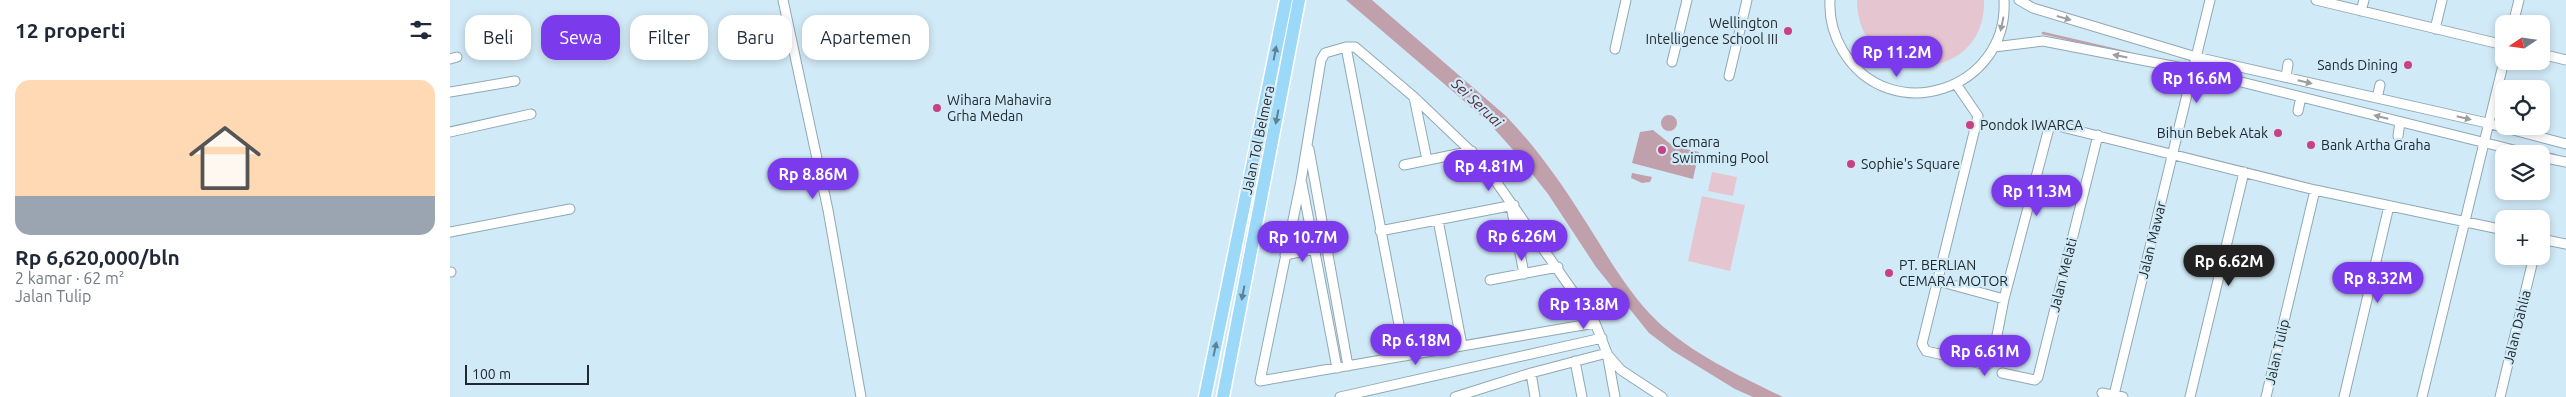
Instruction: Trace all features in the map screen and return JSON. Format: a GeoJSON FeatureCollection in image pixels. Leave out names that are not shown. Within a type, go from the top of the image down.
{"type":"FeatureCollection","features":[{"type":"Feature","properties":{"kind":"highway","name":"Jalan Tol Belmera"},"geometry":{"type":"LineString","coordinates":[[1205,397],[1286,0]]}},
{"type":"Feature","properties":{"kind":"highway","name":"Jalan Tol Belmera"},"geometry":{"type":"LineString","coordinates":[[1223,397],[1299,0]]}},
{"type":"Feature","properties":{"kind":"street"},"geometry":{"type":"LineString","coordinates":[[783,0],[828,210],[861,397]]}},
{"type":"Feature","properties":{"kind":"street"},"geometry":{"type":"LineString","coordinates":[[1615,48],[1626,0]]}},
{"type":"Feature","properties":{"kind":"street"},"geometry":{"type":"LineString","coordinates":[[1672,62],[1687,0]]}},
{"type":"Feature","properties":{"kind":"street"},"geometry":{"type":"LineString","coordinates":[[1730,76],[1747,0]]}},
{"type":"Feature","properties":{"kind":"street"},"geometry":{"type":"LineString","coordinates":[[1830,0],[1831,19],[1840,46],[1855,66],[1875,82],[1898,91],[1911,93],[1936,91],[1956,84],[1978,69],[1994,47],[2002,29],[2004,0]]}},
{"type":"Feature","properties":{"kind":"street"},"geometry":{"type":"LineString","coordinates":[[2019,0],[2040,10],[2196,56],[2488,123],[2566,144]]}},
{"type":"Feature","properties":{"kind":"street","name":"Jalan Mawar"},"geometry":{"type":"LineString","coordinates":[[2119,396],[2172,155],[2210,0]]}},
{"type":"Feature","properties":{"kind":"street"},"geometry":{"type":"LineString","coordinates":[[2316,0],[2495,43]]}},
{"type":"Feature","properties":{"kind":"street"},"geometry":{"type":"LineString","coordinates":[[2361,11],[2364,0]]}},
{"type":"Feature","properties":{"kind":"street"},"geometry":{"type":"LineString","coordinates":[[2435,29],[2442,0]]}},
{"type":"Feature","properties":{"kind":"street"},"geometry":{"type":"LineString","coordinates":[[2516,15],[2519,0]]}},
{"type":"Feature","properties":{"kind":"street"},"geometry":{"type":"LineString","coordinates":[[1994,47],[2043,41],[2193,70],[2495,146]]}},
{"type":"Feature","properties":{"kind":"street"},"geometry":{"type":"LineString","coordinates":[[1346,47],[1404,356]]}},
{"type":"Feature","properties":{"kind":"street"},"geometry":{"type":"LineString","coordinates":[[1595,323],[1462,345],[1264,382],[1259,379],[1301,181],[1323,55],[1328,51],[1355,47],[1472,150],[1558,267],[1595,323],[1607,353],[1615,397]]}},
{"type":"Feature","properties":{"kind":"street"},"geometry":{"type":"LineString","coordinates":[[2550,56],[2566,60]]}},
{"type":"Feature","properties":{"kind":"street"},"geometry":{"type":"LineString","coordinates":[[2286,77],[2288,64]]}},
{"type":"Feature","properties":{"kind":"street"},"geometry":{"type":"LineString","coordinates":[[2422,397],[2502,70]]}},
{"type":"Feature","properties":{"kind":"street"},"geometry":{"type":"LineString","coordinates":[[450,92],[515,81]]}},
{"type":"Feature","properties":{"kind":"street"},"geometry":{"type":"LineString","coordinates":[[1956,84],[1978,116],[1922,344],[1926,351],[1984,364],[1991,363],[2004,299],[2048,125],[2051,124],[2315,190],[2495,228]]}},
{"type":"Feature","properties":{"kind":"street"},"geometry":{"type":"LineString","coordinates":[[2377,98],[2380,85]]}},
{"type":"Feature","properties":{"kind":"street"},"geometry":{"type":"LineString","coordinates":[[1414,97],[1427,160]]}},
{"type":"Feature","properties":{"kind":"street"},"geometry":{"type":"LineString","coordinates":[[2298,111],[2301,97]]}},
{"type":"Feature","properties":{"kind":"street"},"geometry":{"type":"LineString","coordinates":[[450,132],[531,114]]}},
{"type":"Feature","properties":{"kind":"street"},"geometry":{"type":"LineString","coordinates":[[2398,136],[2400,122]]}},
{"type":"Feature","properties":{"kind":"street","name":"Jalan Melati"},"geometry":{"type":"LineString","coordinates":[[2002,373],[2035,380],[2038,377],[2098,135]]}},
{"type":"Feature","properties":{"kind":"street"},"geometry":{"type":"LineString","coordinates":[[1307,142],[1348,366]]}},
{"type":"Feature","properties":{"kind":"street"},"geometry":{"type":"LineString","coordinates":[[1404,165],[1472,150]]}},
{"type":"Feature","properties":{"kind":"street"},"geometry":{"type":"LineString","coordinates":[[2550,158],[2566,162]]}},
{"type":"Feature","properties":{"kind":"street"},"geometry":{"type":"LineString","coordinates":[[2190,397],[2244,172]]}},
{"type":"Feature","properties":{"kind":"street"},"geometry":{"type":"LineString","coordinates":[[1301,181],[1338,368]]}},
{"type":"Feature","properties":{"kind":"street","name":"Jalan Tulip"},"geometry":{"type":"LineString","coordinates":[[2266,397],[2315,190]]}},
{"type":"Feature","properties":{"kind":"street"},"geometry":{"type":"LineString","coordinates":[[1380,230],[1512,205]]}},
{"type":"Feature","properties":{"kind":"street"},"geometry":{"type":"LineString","coordinates":[[1512,205],[1524,274]]}},
{"type":"Feature","properties":{"kind":"street"},"geometry":{"type":"LineString","coordinates":[[2344,397],[2389,206]]}},
{"type":"Feature","properties":{"kind":"street"},"geometry":{"type":"LineString","coordinates":[[450,232],[570,209]]}},
{"type":"Feature","properties":{"kind":"street"},"geometry":{"type":"LineString","coordinates":[[1438,220],[1462,345]]}},
{"type":"Feature","properties":{"kind":"street"},"geometry":{"type":"LineString","coordinates":[[2550,241],[2566,244]]}},
{"type":"Feature","properties":{"kind":"street"},"geometry":{"type":"LineString","coordinates":[[1285,255],[1315,248]]}},
{"type":"Feature","properties":{"kind":"street","name":"Jalan Dahlia"},"geometry":{"type":"LineString","coordinates":[[2500,397],[2532,265]]}},
{"type":"Feature","properties":{"kind":"street"},"geometry":{"type":"LineString","coordinates":[[1490,280],[1558,267]]}},
{"type":"Feature","properties":{"kind":"street"},"geometry":{"type":"LineString","coordinates":[[1938,281],[2004,299]]}},
{"type":"Feature","properties":{"kind":"street"},"geometry":{"type":"LineString","coordinates":[[1340,397],[1602,338]]}},
{"type":"Feature","properties":{"kind":"street"},"geometry":{"type":"LineString","coordinates":[[1455,397],[1485,392],[1530,373],[1607,353]]}},
{"type":"Feature","properties":{"kind":"street"},"geometry":{"type":"LineString","coordinates":[[1607,353],[1621,370],[1662,397]]}},
{"type":"Feature","properties":{"kind":"street"},"geometry":{"type":"LineString","coordinates":[[1575,362],[1582,397]]}},
{"type":"Feature","properties":{"kind":"street"},"geometry":{"type":"LineString","coordinates":[[1530,373],[1535,397]]}},
{"type":"Feature","properties":{"kind":"street"},"geometry":{"type":"LineString","coordinates":[[2102,393],[2119,396]]}},
{"type":"Feature","properties":{"kind":"shaded area"},"geometry":{"type":"Polygon","coordinates":[[[1857,0],[1984,0],[1979,29],[1965,49],[1945,62],[1922,66],[1898,62],[1877,50],[1863,29],[1857,0]]]}},
{"type":"Feature","properties":{"kind":"shaded area"},"geometry":{"type":"Polygon","coordinates":[[[1712,172],[1737,177],[1733,196],[1708,191],[1712,172]]]}},
{"type":"Feature","properties":{"kind":"shaded area"},"geometry":{"type":"Polygon","coordinates":[[[1702,196],[1745,205],[1730,271],[1688,261],[1702,196]]]}},
{"type":"Feature","properties":{"kind":"water","name":"Sei Seruai"},"geometry":{"type":"Polygon","coordinates":[[[1346,0],[1372,0],[1506,116],[1547,164],[1635,297],[1657,321],[1685,344],[1701,354],[1783,397],[1753,397],[1735,389],[1673,351],[1649,333],[1596,267],[1548,194],[1489,123],[1346,0]]]}},
{"type":"Feature","properties":{"kind":"water"},"geometry":{"type":"Polygon","coordinates":[[[1669,115],[1675,117],[1677,123],[1675,129],[1669,131],[1663,129],[1661,123],[1663,117],[1669,115]]]}},
{"type":"Feature","properties":{"kind":"water"},"geometry":{"type":"Polygon","coordinates":[[[1653,130],[1673,146],[1699,152],[1693,179],[1632,163],[1640,132],[1653,130]]]}},
{"type":"Feature","properties":{"kind":"water"},"geometry":{"type":"Polygon","coordinates":[[[1632,173],[1652,177],[1650,182],[1642,183],[1631,178],[1632,173]]]}},
{"type":"Feature","properties":{"kind":"waterway"},"geometry":{"type":"LineString","coordinates":[[2043,33],[2129,53]]}},
{"type":"Feature","properties":{"kind":"waterway"},"geometry":{"type":"LineString","coordinates":[[2550,154],[2555,155]]}},
{"type":"Feature","properties":{"kind":"place","name":"Wellington Intelligence School III"},"geometry":{"type":"Point","coordinates":[1788,31]}},
{"type":"Feature","properties":{"kind":"place","name":"Sands Dining"},"geometry":{"type":"Point","coordinates":[2408,65]}},
{"type":"Feature","properties":{"kind":"place","name":"Wihara Mahavira Grha Medan"},"geometry":{"type":"Point","coordinates":[937,108]}},
{"type":"Feature","properties":{"kind":"place","name":"Pondok IWARCA"},"geometry":{"type":"Point","coordinates":[1970,125]}},
{"type":"Feature","properties":{"kind":"place","name":"Bihun Bebek Atak"},"geometry":{"type":"Point","coordinates":[2278,133]}},
{"type":"Feature","properties":{"kind":"place","name":"Bank Artha Graha"},"geometry":{"type":"Point","coordinates":[2311,145]}},
{"type":"Feature","properties":{"kind":"place","name":"Cemara Swimming Pool"},"geometry":{"type":"Point","coordinates":[1662,150]}},
{"type":"Feature","properties":{"kind":"place","name":"Sophie's Square"},"geometry":{"type":"Point","coordinates":[1851,164]}},
{"type":"Feature","properties":{"kind":"place","name":"PT. BERLIAN CEMARA MOTOR"},"geometry":{"type":"Point","coordinates":[1889,273]}}]}
